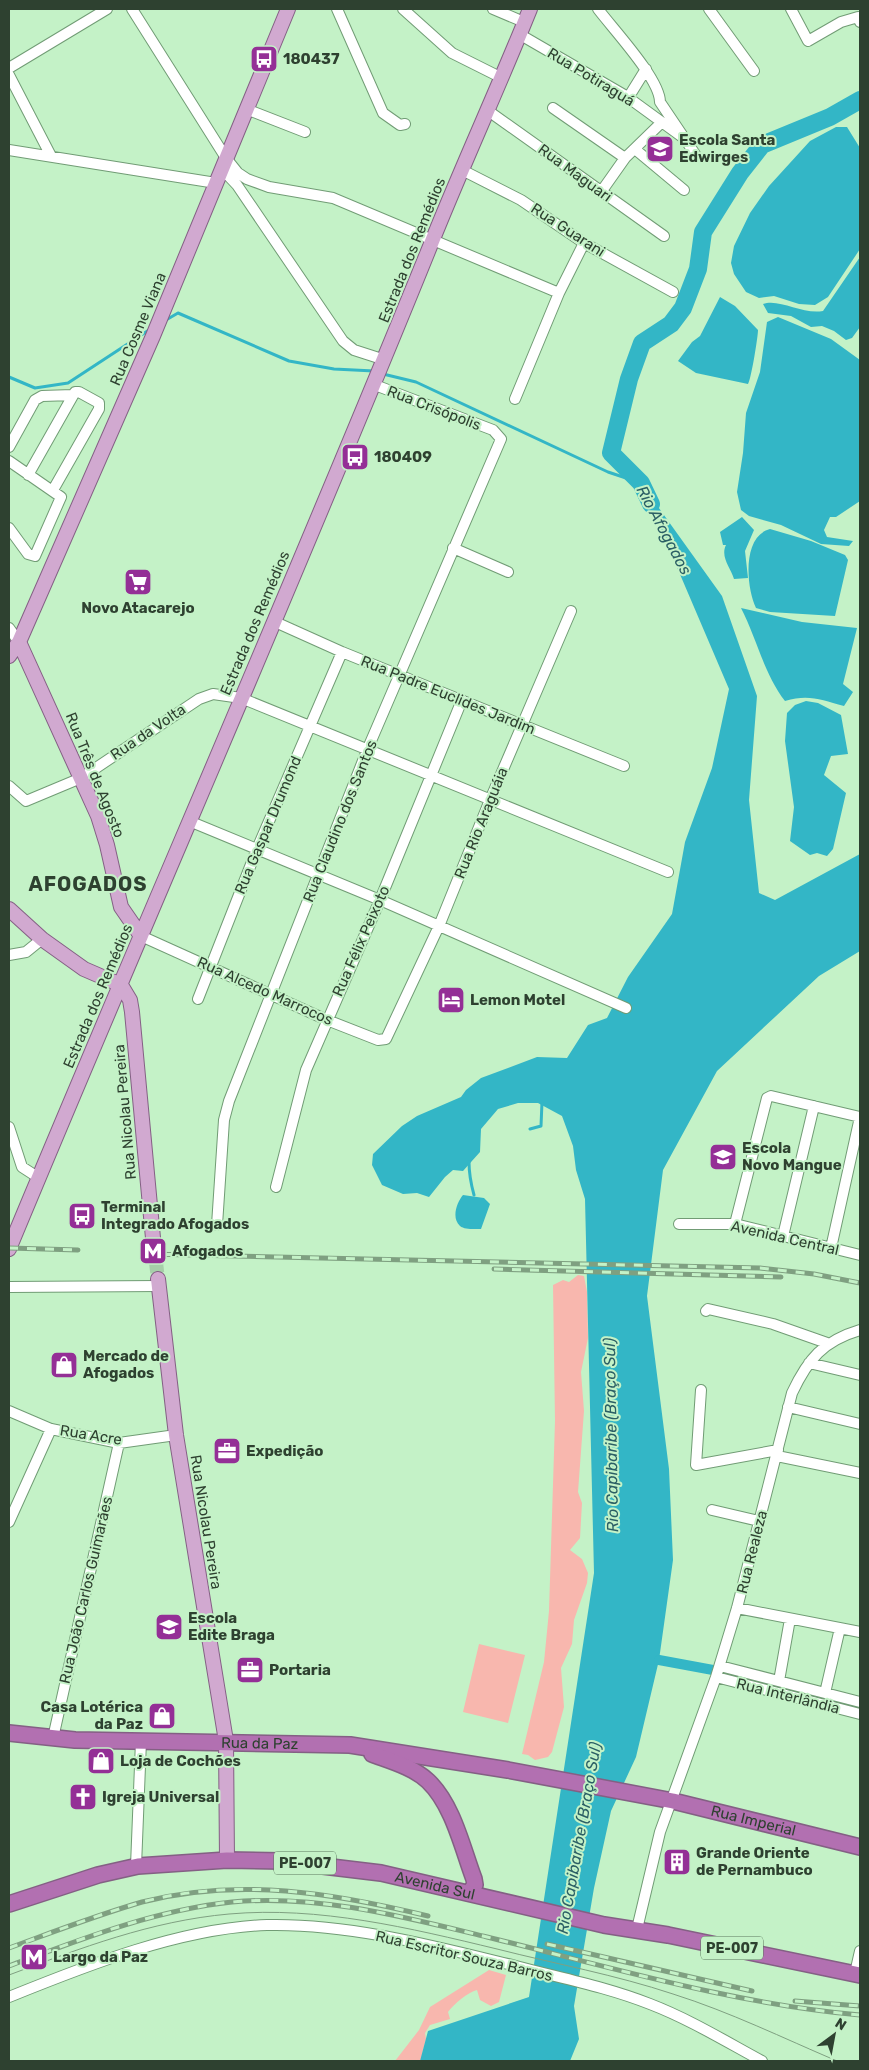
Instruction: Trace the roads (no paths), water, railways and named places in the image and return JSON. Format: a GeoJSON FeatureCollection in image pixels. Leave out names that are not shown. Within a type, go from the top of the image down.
{"type":"FeatureCollection","features":[{"type":"Feature","properties":{"kind":"highway","name":"Rua da Paz"},"geometry":{"type":"LineString","coordinates":[[9,1733],[53,1738],[350,1745],[508,1770],[647,1796]]}},
{"type":"Feature","properties":{"kind":"highway"},"geometry":{"type":"LineString","coordinates":[[350,1745],[408,1768],[427,1780],[436,1790],[448,1810],[474,1879],[475,1885],[469,1893]]}},
{"type":"Feature","properties":{"kind":"highway","name":"Rua Imperial"},"geometry":{"type":"LineString","coordinates":[[647,1796],[860,1847]]}},
{"type":"Feature","properties":{"kind":"highway","name":"Avenida Sul"},"geometry":{"type":"LineString","coordinates":[[9,1904],[98,1875],[136,1866],[227,1860],[281,1861],[372,1872],[604,1925],[858,1974]]}},
{"type":"Feature","properties":{"kind":"main road","name":"Rua Cosme Viana"},"geometry":{"type":"LineString","coordinates":[[9,656],[19,642],[153,336],[288,9]]}},
{"type":"Feature","properties":{"kind":"main road","name":"Estrada dos Remédios"},"geometry":{"type":"LineString","coordinates":[[9,1249],[14,1222],[39,1178],[384,363],[432,240],[530,9]]}},
{"type":"Feature","properties":{"kind":"main road","name":"Rua Três de Agosto"},"geometry":{"type":"LineString","coordinates":[[19,642],[82,778],[107,844],[121,907],[141,936]]}},
{"type":"Feature","properties":{"kind":"main road"},"geometry":{"type":"LineString","coordinates":[[9,909],[42,939],[84,969],[121,985]]}},
{"type":"Feature","properties":{"kind":"main road","name":"Rua Nicolau Pereira"},"geometry":{"type":"LineString","coordinates":[[121,985],[130,1000],[132,1012],[152,1238]]}},
{"type":"Feature","properties":{"kind":"main road","name":"Rua Nicolau Pereira"},"geometry":{"type":"LineString","coordinates":[[159,1282],[176,1435],[226,1741],[227,1860]]}},
{"type":"Feature","properties":{"kind":"street"},"geometry":{"type":"LineString","coordinates":[[9,68],[107,9]]}},
{"type":"Feature","properties":{"kind":"street"},"geometry":{"type":"LineString","coordinates":[[132,9],[238,185],[348,347],[384,363]]}},
{"type":"Feature","properties":{"kind":"street"},"geometry":{"type":"LineString","coordinates":[[337,9],[383,113],[400,125],[404,124]]}},
{"type":"Feature","properties":{"kind":"street"},"geometry":{"type":"LineString","coordinates":[[403,9],[452,53],[500,76]]}},
{"type":"Feature","properties":{"kind":"street","name":"Rua Potiraguá"},"geometry":{"type":"LineString","coordinates":[[493,9],[628,98],[660,123],[685,139]]}},
{"type":"Feature","properties":{"kind":"street"},"geometry":{"type":"LineString","coordinates":[[598,9],[646,69],[660,93],[660,102],[695,154]]}},
{"type":"Feature","properties":{"kind":"street"},"geometry":{"type":"LineString","coordinates":[[709,9],[754,71]]}},
{"type":"Feature","properties":{"kind":"street"},"geometry":{"type":"LineString","coordinates":[[791,9],[808,41],[841,22],[858,17],[860,22]]}},
{"type":"Feature","properties":{"kind":"street"},"geometry":{"type":"LineString","coordinates":[[628,98],[646,69]]}},
{"type":"Feature","properties":{"kind":"street"},"geometry":{"type":"LineString","coordinates":[[9,75],[51,156]]}},
{"type":"Feature","properties":{"kind":"street"},"geometry":{"type":"LineString","coordinates":[[553,108],[626,158]]}},
{"type":"Feature","properties":{"kind":"street"},"geometry":{"type":"LineString","coordinates":[[246,109],[305,132]]}},
{"type":"Feature","properties":{"kind":"street","name":"Rua Maguari"},"geometry":{"type":"LineString","coordinates":[[487,110],[664,236]]}},
{"type":"Feature","properties":{"kind":"street"},"geometry":{"type":"LineString","coordinates":[[600,192],[626,158],[636,150],[660,123]]}},
{"type":"Feature","properties":{"kind":"street"},"geometry":{"type":"LineString","coordinates":[[9,150],[216,182]]}},
{"type":"Feature","properties":{"kind":"street"},"geometry":{"type":"LineString","coordinates":[[636,150],[684,190]]}},
{"type":"Feature","properties":{"kind":"street"},"geometry":{"type":"LineString","coordinates":[[224,163],[248,179],[269,187],[333,198],[559,293]]}},
{"type":"Feature","properties":{"kind":"street","name":"Rua Guarani"},"geometry":{"type":"LineString","coordinates":[[462,170],[521,200],[584,243],[673,292]]}},
{"type":"Feature","properties":{"kind":"street"},"geometry":{"type":"LineString","coordinates":[[515,399],[559,293],[584,243]]}},
{"type":"Feature","properties":{"kind":"street","name":"Rua Crisópolis"},"geometry":{"type":"LineString","coordinates":[[375,384],[493,430]]}},
{"type":"Feature","properties":{"kind":"street"},"geometry":{"type":"LineString","coordinates":[[9,447],[35,400],[42,396],[73,395],[79,392],[99,403],[100,409],[53,490]]}},
{"type":"Feature","properties":{"kind":"street"},"geometry":{"type":"LineString","coordinates":[[28,475],[73,395]]}},
{"type":"Feature","properties":{"kind":"street","name":"Rua Claudino dos Santos"},"geometry":{"type":"LineString","coordinates":[[217,1226],[224,1120],[229,1101],[368,748],[501,439],[493,430]]}},
{"type":"Feature","properties":{"kind":"street"},"geometry":{"type":"LineString","coordinates":[[9,461],[61,497],[35,556],[28,554],[9,528]]}},
{"type":"Feature","properties":{"kind":"street"},"geometry":{"type":"LineString","coordinates":[[453,548],[508,572]]}},
{"type":"Feature","properties":{"kind":"street","name":"Rua Rio Araguáia"},"geometry":{"type":"LineString","coordinates":[[389,1035],[439,926],[521,725],[571,611]]}},
{"type":"Feature","properties":{"kind":"street","name":"Rua Padre Euclides Jardim"},"geometry":{"type":"LineString","coordinates":[[274,621],[342,652],[624,766]]}},
{"type":"Feature","properties":{"kind":"street","name":"Rua Três de Agosto"},"geometry":{"type":"LineString","coordinates":[[9,628],[19,642]]}},
{"type":"Feature","properties":{"kind":"street","name":"Rua Gaspar Drumond"},"geometry":{"type":"LineString","coordinates":[[198,999],[257,849],[342,652]]}},
{"type":"Feature","properties":{"kind":"street","name":"Rua da Volta"},"geometry":{"type":"LineString","coordinates":[[9,786],[26,801],[82,778],[199,699],[213,694],[241,698],[368,748],[430,776],[668,872]]}},
{"type":"Feature","properties":{"kind":"street","name":"Rua Félix Peixoto"},"geometry":{"type":"LineString","coordinates":[[276,1187],[306,1070],[380,900],[462,700]]}},
{"type":"Feature","properties":{"kind":"street"},"geometry":{"type":"LineString","coordinates":[[189,821],[380,900],[626,1008]]}},
{"type":"Feature","properties":{"kind":"street","name":"Rua Alcedo Marrocos"},"geometry":{"type":"LineString","coordinates":[[141,936],[327,1020],[378,1040],[386,1039],[389,1035]]}},
{"type":"Feature","properties":{"kind":"street"},"geometry":{"type":"LineString","coordinates":[[9,955],[26,952],[42,939]]}},
{"type":"Feature","properties":{"kind":"street"},"geometry":{"type":"LineString","coordinates":[[735,1224],[765,1102],[771,1096],[860,1117],[831,1248]]}},
{"type":"Feature","properties":{"kind":"street"},"geometry":{"type":"LineString","coordinates":[[784,1236],[814,1106]]}},
{"type":"Feature","properties":{"kind":"street"},"geometry":{"type":"LineString","coordinates":[[9,1127],[22,1166],[39,1178]]}},
{"type":"Feature","properties":{"kind":"street","name":"Avenida Central"},"geometry":{"type":"LineString","coordinates":[[679,1224],[735,1224],[860,1255]]}},
{"type":"Feature","properties":{"kind":"street"},"geometry":{"type":"LineString","coordinates":[[9,1287],[159,1282]]}},
{"type":"Feature","properties":{"kind":"street"},"geometry":{"type":"LineString","coordinates":[[706,1311],[708,1308],[773,1324],[827,1343]]}},
{"type":"Feature","properties":{"kind":"street","name":"Rua Realeza"},"geometry":{"type":"LineString","coordinates":[[637,1930],[660,1832],[673,1802],[716,1678],[737,1608],[792,1394],[809,1363],[827,1343],[860,1330]]}},
{"type":"Feature","properties":{"kind":"street"},"geometry":{"type":"LineString","coordinates":[[809,1363],[860,1375]]}},
{"type":"Feature","properties":{"kind":"street"},"geometry":{"type":"LineString","coordinates":[[701,1390],[696,1465],[777,1453],[860,1473]]}},
{"type":"Feature","properties":{"kind":"street"},"geometry":{"type":"LineString","coordinates":[[788,1407],[860,1424]]}},
{"type":"Feature","properties":{"kind":"street","name":"Rua Acre"},"geometry":{"type":"LineString","coordinates":[[9,1411],[51,1429],[119,1443],[176,1435]]}},
{"type":"Feature","properties":{"kind":"street"},"geometry":{"type":"LineString","coordinates":[[9,1522],[51,1429]]}},
{"type":"Feature","properties":{"kind":"street","name":"Rua João Carlos Guimarães"},"geometry":{"type":"LineString","coordinates":[[53,1738],[119,1443]]}},
{"type":"Feature","properties":{"kind":"street"},"geometry":{"type":"LineString","coordinates":[[712,1510],[759,1521]]}},
{"type":"Feature","properties":{"kind":"street"},"geometry":{"type":"LineString","coordinates":[[737,1608],[860,1632]]}},
{"type":"Feature","properties":{"kind":"street"},"geometry":{"type":"LineString","coordinates":[[779,1681],[790,1619]]}},
{"type":"Feature","properties":{"kind":"street"},"geometry":{"type":"LineString","coordinates":[[826,1693],[840,1628]]}},
{"type":"Feature","properties":{"kind":"street"},"geometry":{"type":"LineString","coordinates":[[720,1666],[860,1702]]}},
{"type":"Feature","properties":{"kind":"street","name":"Rua Interlândia"},"geometry":{"type":"LineString","coordinates":[[716,1678],[860,1714]]}},
{"type":"Feature","properties":{"kind":"street"},"geometry":{"type":"LineString","coordinates":[[136,1866],[141,1741]]}},
{"type":"Feature","properties":{"kind":"street","name":"Rua Escritor Souza Barros"},"geometry":{"type":"LineString","coordinates":[[9,1997],[103,1960],[204,1933],[267,1925],[380,1935],[619,1992],[678,2016],[762,2061]]}},
{"type":"Feature","properties":{"kind":"street"},"geometry":{"type":"LineString","coordinates":[[858,1974],[860,1951]]}},
{"type":"Feature","properties":{"kind":"water"},"geometry":{"type":"Polygon","coordinates":[[[836,127],[847,127],[860,148],[860,249],[828,297],[815,305],[799,304],[774,296],[759,298],[746,292],[734,274],[731,263],[734,246],[750,213],[769,186],[810,141],[836,127]]]}},
{"type":"Feature","properties":{"kind":"water"},"geometry":{"type":"Polygon","coordinates":[[[860,257],[860,327],[852,338],[846,340],[834,331],[822,326],[811,327],[791,316],[768,313],[763,304],[776,303],[807,311],[823,311],[860,257]]]}},
{"type":"Feature","properties":{"kind":"water"},"geometry":{"type":"Polygon","coordinates":[[[720,297],[735,306],[758,330],[748,384],[696,373],[678,361],[692,342],[700,336],[720,297]]]}},
{"type":"Feature","properties":{"kind":"water"},"geometry":{"type":"Polygon","coordinates":[[[778,317],[831,339],[860,360],[860,501],[836,517],[830,517],[824,530],[827,537],[853,541],[849,546],[821,544],[781,525],[749,516],[741,510],[737,492],[743,453],[746,413],[760,372],[767,322],[778,317]]]}},
{"type":"Feature","properties":{"kind":"water","name":"Rio Capibaribe (Braço Sul)"},"geometry":{"type":"Polygon","coordinates":[[[641,483],[722,596],[757,696],[749,800],[759,893],[775,900],[860,854],[860,951],[819,976],[717,1071],[663,1170],[647,1296],[669,1469],[673,1560],[659,1660],[636,1757],[611,1811],[594,1888],[574,2006],[579,2039],[570,2061],[420,2061],[428,2031],[529,1997],[594,1573],[585,1199],[576,1170],[573,1146],[562,1116],[538,1103],[518,1103],[498,1109],[481,1129],[480,1152],[463,1171],[453,1170],[445,1177],[429,1197],[417,1193],[403,1194],[382,1185],[372,1165],[373,1154],[402,1126],[417,1116],[461,1097],[466,1090],[481,1078],[537,1057],[567,1058],[588,1025],[607,1018],[628,977],[672,914],[685,842],[712,768],[729,689],[641,483]]]}},
{"type":"Feature","properties":{"kind":"water"},"geometry":{"type":"Polygon","coordinates":[[[742,517],[754,530],[745,551],[748,578],[734,579],[725,558],[724,549],[726,545],[723,545],[720,532],[742,517]]]}},
{"type":"Feature","properties":{"kind":"water"},"geometry":{"type":"Polygon","coordinates":[[[770,529],[811,541],[845,555],[848,560],[835,616],[770,612],[756,608],[750,588],[749,563],[755,541],[761,534],[770,529]]]}},
{"type":"Feature","properties":{"kind":"water"},"geometry":{"type":"Polygon","coordinates":[[[741,608],[802,622],[857,628],[843,684],[853,692],[844,706],[808,698],[785,701],[766,668],[741,608]]]}},
{"type":"Feature","properties":{"kind":"water"},"geometry":{"type":"Polygon","coordinates":[[[806,701],[818,703],[841,715],[848,754],[831,756],[824,775],[846,793],[833,849],[827,856],[817,853],[810,855],[790,841],[794,807],[785,741],[787,713],[795,705],[806,701]]]}},
{"type":"Feature","properties":{"kind":"water"},"geometry":{"type":"Polygon","coordinates":[[[463,1195],[484,1198],[490,1204],[481,1229],[465,1228],[457,1223],[456,1210],[463,1195]]]}},
{"type":"Feature","properties":{"kind":"waterway","name":"Rio Afogados"},"geometry":{"type":"LineString","coordinates":[[651,504],[641,483],[611,453],[629,379],[642,343],[671,324],[683,308],[698,269],[703,232],[740,173],[762,145],[830,117],[860,100]]}},
{"type":"Feature","properties":{"kind":"waterway"},"geometry":{"type":"LineString","coordinates":[[166,320],[178,313],[289,361],[334,369],[374,371]]}},
{"type":"Feature","properties":{"kind":"waterway"},"geometry":{"type":"LineString","coordinates":[[9,377],[35,388],[68,383],[152,328]]}},
{"type":"Feature","properties":{"kind":"waterway"},"geometry":{"type":"LineString","coordinates":[[383,374],[416,382],[608,472],[641,483]]}},
{"type":"Feature","properties":{"kind":"waterway"},"geometry":{"type":"LineString","coordinates":[[530,1129],[541,1126],[542,1102]]}},
{"type":"Feature","properties":{"kind":"waterway"},"geometry":{"type":"LineString","coordinates":[[469,1162],[474,1195]]}},
{"type":"Feature","properties":{"kind":"waterway"},"geometry":{"type":"LineString","coordinates":[[659,1660],[713,1670]]}},
{"type":"Feature","properties":{"kind":"waterway"},"geometry":{"type":"LineString","coordinates":[[731,1675],[860,1707]]}},
{"type":"Feature","properties":{"kind":"tunnel"},"geometry":{"type":"LineString","coordinates":[[153,1238],[158,1279]]}},
{"type":"Feature","properties":{"kind":"tram line"},"geometry":{"type":"LineString","coordinates":[[9,1975],[117,1937],[172,1923],[229,1914],[263,1912],[330,1916],[431,1934],[608,1975],[651,1987],[715,2009],[837,2061]]}},
{"type":"Feature","properties":{"kind":"railway"},"geometry":{"type":"LineString","coordinates":[[9,1248],[78,1250]]}},
{"type":"Feature","properties":{"kind":"railway"},"geometry":{"type":"LineString","coordinates":[[148,1254],[760,1268],[814,1274],[860,1283]]}},
{"type":"Feature","properties":{"kind":"railway"},"geometry":{"type":"LineString","coordinates":[[494,1269],[781,1277]]}},
{"type":"Feature","properties":{"kind":"railway"},"geometry":{"type":"LineString","coordinates":[[9,1948],[142,1902],[178,1894],[214,1890],[250,1889],[321,1895],[428,1916]]}},
{"type":"Feature","properties":{"kind":"railway"},"geometry":{"type":"LineString","coordinates":[[9,1966],[119,1927],[175,1912],[232,1902],[296,1901],[329,1904],[393,1915],[719,1993],[813,2010],[860,2015]]}},
{"type":"Feature","properties":{"kind":"railway"},"geometry":{"type":"LineString","coordinates":[[547,1944],[752,1991]]}},
{"type":"Feature","properties":{"kind":"railway"},"geometry":{"type":"LineString","coordinates":[[795,2001],[860,2006]]}},
{"type":"Feature","properties":{"kind":"place","name":"180437"},"geometry":{"type":"Point","coordinates":[264,59]}},
{"type":"Feature","properties":{"kind":"place","name":"Escola Santa Edwirges"},"geometry":{"type":"Point","coordinates":[660,149]}},
{"type":"Feature","properties":{"kind":"place","name":"180409"},"geometry":{"type":"Point","coordinates":[355,457]}},
{"type":"Feature","properties":{"kind":"place","name":"Novo Atacarejo"},"geometry":{"type":"Point","coordinates":[138,582]}},
{"type":"Feature","properties":{"kind":"place","name":"Lemon Motel"},"geometry":{"type":"Point","coordinates":[451,1000]}},
{"type":"Feature","properties":{"kind":"place","name":"Escola Novo Mangue"},"geometry":{"type":"Point","coordinates":[723,1157]}},
{"type":"Feature","properties":{"kind":"place","name":"Terminal Integrado Afogados"},"geometry":{"type":"Point","coordinates":[82,1216]}},
{"type":"Feature","properties":{"kind":"place","name":"Afogados"},"geometry":{"type":"Point","coordinates":[153,1251]}},
{"type":"Feature","properties":{"kind":"place","name":"Mercado de Afogados"},"geometry":{"type":"Point","coordinates":[64,1365]}},
{"type":"Feature","properties":{"kind":"place","name":"Expedição"},"geometry":{"type":"Point","coordinates":[227,1451]}},
{"type":"Feature","properties":{"kind":"place","name":"Escola Edite Braga"},"geometry":{"type":"Point","coordinates":[169,1627]}},
{"type":"Feature","properties":{"kind":"place","name":"Portaria"},"geometry":{"type":"Point","coordinates":[250,1670]}},
{"type":"Feature","properties":{"kind":"place","name":"Casa Lotérica da Paz"},"geometry":{"type":"Point","coordinates":[162,1716]}},
{"type":"Feature","properties":{"kind":"place","name":"Loja de Cochões"},"geometry":{"type":"Point","coordinates":[101,1761]}},
{"type":"Feature","properties":{"kind":"place","name":"Igreja Universal"},"geometry":{"type":"Point","coordinates":[83,1797]}},
{"type":"Feature","properties":{"kind":"place","name":"Grande Oriente de Pernambuco"},"geometry":{"type":"Point","coordinates":[677,1862]}},
{"type":"Feature","properties":{"kind":"place","name":"Largo da Paz"},"geometry":{"type":"Point","coordinates":[34,1957]}},
{"type":"Feature","properties":{"kind":"district","name":"AFOGADOS"},"geometry":{"type":"Point","coordinates":[88,884]}}]}
